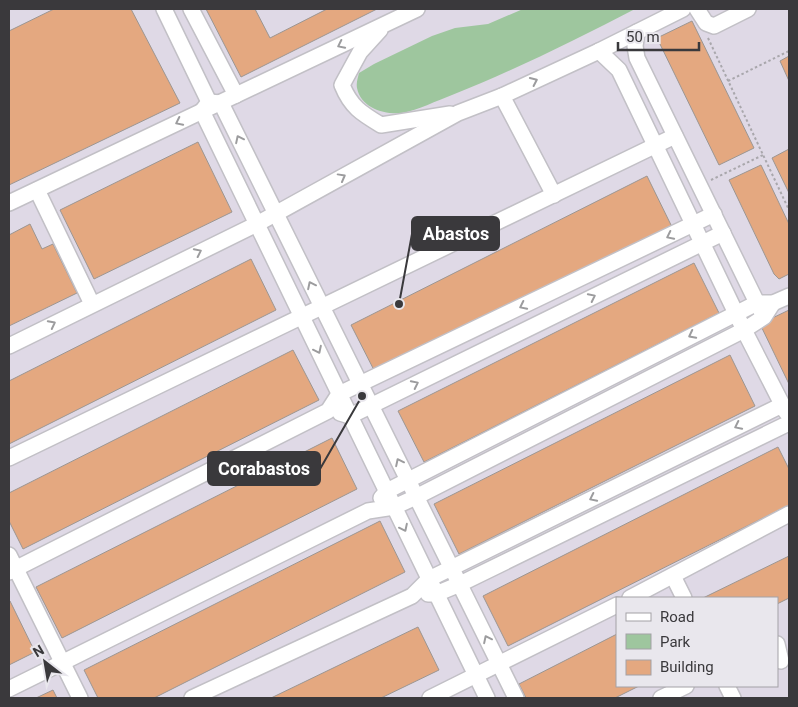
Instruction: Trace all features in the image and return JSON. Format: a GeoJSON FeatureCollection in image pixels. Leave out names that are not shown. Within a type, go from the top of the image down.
{"type":"FeatureCollection","features":[{"type":"Feature","properties":{"kind":"lane"},"geometry":{"type":"LineString","coordinates":[[164,9],[211,105],[275,213],[516,698]]}},
{"type":"Feature","properties":{"kind":"lane"},"geometry":{"type":"LineString","coordinates":[[191,9],[236,95]]}},
{"type":"Feature","properties":{"kind":"lane"},"geometry":{"type":"LineString","coordinates":[[9,203],[211,105],[417,9]]}},
{"type":"Feature","properties":{"kind":"lane"},"geometry":{"type":"LineString","coordinates":[[9,346],[257,224],[458,113],[502,96],[599,51],[637,32],[667,13],[683,9]]}},
{"type":"Feature","properties":{"kind":"lane"},"geometry":{"type":"LineString","coordinates":[[697,9],[706,24],[714,26],[748,9]]}},
{"type":"Feature","properties":{"kind":"lane"},"geometry":{"type":"LineString","coordinates":[[386,24],[360,52],[342,85],[347,98],[356,109],[381,125],[458,113]]}},
{"type":"Feature","properties":{"kind":"lane"},"geometry":{"type":"LineString","coordinates":[[637,32],[635,46],[637,58],[764,317]]}},
{"type":"Feature","properties":{"kind":"lane"},"geometry":{"type":"LineString","coordinates":[[181,45],[204,34]]}},
{"type":"Feature","properties":{"kind":"lane"},"geometry":{"type":"LineString","coordinates":[[599,51],[620,70],[736,314],[789,418]]}},
{"type":"Feature","properties":{"kind":"lane"},"geometry":{"type":"LineString","coordinates":[[502,96],[554,194]]}},
{"type":"Feature","properties":{"kind":"lane"},"geometry":{"type":"LineString","coordinates":[[211,105],[257,224],[487,698]]}},
{"type":"Feature","properties":{"kind":"lane"},"geometry":{"type":"LineString","coordinates":[[9,458],[675,136]]}},
{"type":"Feature","properties":{"kind":"lane"},"geometry":{"type":"LineString","coordinates":[[37,190],[92,304]]}},
{"type":"Feature","properties":{"kind":"lane"},"geometry":{"type":"LineString","coordinates":[[80,698],[11,566],[328,411],[339,394],[714,214]]}},
{"type":"Feature","properties":{"kind":"lane"},"geometry":{"type":"LineString","coordinates":[[328,411],[350,416],[723,234]]}},
{"type":"Feature","properties":{"kind":"lane"},"geometry":{"type":"LineString","coordinates":[[368,512],[387,491],[757,303],[773,303],[789,296]]}},
{"type":"Feature","properties":{"kind":"lane"},"geometry":{"type":"LineString","coordinates":[[9,689],[368,512],[394,508],[416,497],[744,330],[764,317],[773,303]]}},
{"type":"Feature","properties":{"kind":"lane"},"geometry":{"type":"LineString","coordinates":[[412,596],[429,579],[782,405]]}},
{"type":"Feature","properties":{"kind":"lane"},"geometry":{"type":"LineString","coordinates":[[192,698],[412,596],[436,594],[460,584],[789,423]]}},
{"type":"Feature","properties":{"kind":"lane"},"geometry":{"type":"LineString","coordinates":[[632,597],[789,514]]}},
{"type":"Feature","properties":{"kind":"lane"},"geometry":{"type":"LineString","coordinates":[[674,576],[684,597]]}},
{"type":"Feature","properties":{"kind":"lane"},"geometry":{"type":"LineString","coordinates":[[430,698],[500,665],[616,606]]}},
{"type":"Feature","properties":{"kind":"lane"},"geometry":{"type":"LineString","coordinates":[[778,648],[781,661]]}},
{"type":"Feature","properties":{"kind":"lane"},"geometry":{"type":"LineString","coordinates":[[661,698],[684,687]]}},
{"type":"Feature","properties":{"kind":"path"},"geometry":{"type":"LineString","coordinates":[[706,24],[706,34],[789,210]]}},
{"type":"Feature","properties":{"kind":"path"},"geometry":{"type":"LineString","coordinates":[[728,81],[789,51]]}},
{"type":"Feature","properties":{"kind":"path"},"geometry":{"type":"LineString","coordinates":[[700,186],[762,155]]}},
{"type":"Feature","properties":{"kind":"shaded area"},"geometry":{"type":"Polygon","coordinates":[[[9,9],[789,9],[789,698],[9,698],[9,9]]]}},
{"type":"Feature","properties":{"kind":"green space"},"geometry":{"type":"Polygon","coordinates":[[[523,9],[635,9],[522,65],[414,110],[402,113],[388,113],[374,109],[363,101],[359,95],[357,80],[359,73],[374,64],[432,36],[455,28],[488,24],[523,9]]]}},
{"type":"Feature","properties":{"kind":"building"},"geometry":{"type":"Polygon","coordinates":[[[54,9],[131,9],[180,103],[9,185],[9,31],[54,9]]]}},
{"type":"Feature","properties":{"kind":"building"},"geometry":{"type":"Polygon","coordinates":[[[206,9],[255,9],[270,38],[327,9],[377,9],[241,77],[206,9]]]}},
{"type":"Feature","properties":{"kind":"building"},"geometry":{"type":"Polygon","coordinates":[[[692,21],[754,148],[719,165],[657,38],[692,21]]]}},
{"type":"Feature","properties":{"kind":"building"},"geometry":{"type":"Polygon","coordinates":[[[789,56],[789,81],[780,61],[789,56]]]}},
{"type":"Feature","properties":{"kind":"building"},"geometry":{"type":"Polygon","coordinates":[[[198,142],[232,212],[94,279],[60,210],[198,142]]]}},
{"type":"Feature","properties":{"kind":"building"},"geometry":{"type":"Polygon","coordinates":[[[789,149],[789,193],[772,158],[789,149]]]}},
{"type":"Feature","properties":{"kind":"building"},"geometry":{"type":"Polygon","coordinates":[[[761,165],[789,224],[789,274],[779,279],[774,274],[729,180],[761,165]]]}},
{"type":"Feature","properties":{"kind":"building"},"geometry":{"type":"Polygon","coordinates":[[[647,176],[672,227],[377,376],[351,325],[647,176]]]}},
{"type":"Feature","properties":{"kind":"building"},"geometry":{"type":"Polygon","coordinates":[[[30,224],[42,249],[53,244],[77,293],[9,326],[9,235],[30,224]]]}},
{"type":"Feature","properties":{"kind":"building"},"geometry":{"type":"Polygon","coordinates":[[[251,259],[276,310],[9,444],[9,381],[251,259]]]}},
{"type":"Feature","properties":{"kind":"building"},"geometry":{"type":"Polygon","coordinates":[[[694,263],[719,313],[424,462],[398,411],[694,263]]]}},
{"type":"Feature","properties":{"kind":"building"},"geometry":{"type":"Polygon","coordinates":[[[789,310],[789,384],[760,324],[789,310]]]}},
{"type":"Feature","properties":{"kind":"building"},"geometry":{"type":"Polygon","coordinates":[[[293,350],[319,400],[23,549],[9,521],[9,493],[293,350]]]}},
{"type":"Feature","properties":{"kind":"building"},"geometry":{"type":"Polygon","coordinates":[[[730,355],[755,406],[459,554],[434,504],[730,355]]]}},
{"type":"Feature","properties":{"kind":"building"},"geometry":{"type":"Polygon","coordinates":[[[332,438],[357,489],[62,638],[36,587],[332,438]]]}},
{"type":"Feature","properties":{"kind":"building"},"geometry":{"type":"Polygon","coordinates":[[[778,447],[789,469],[789,505],[508,646],[483,596],[778,447]]]}},
{"type":"Feature","properties":{"kind":"building"},"geometry":{"type":"Polygon","coordinates":[[[380,521],[405,572],[154,698],[98,698],[84,670],[380,521]]]}},
{"type":"Feature","properties":{"kind":"building"},"geometry":{"type":"Polygon","coordinates":[[[789,556],[789,598],[778,604],[778,597],[705,597],[789,556]]]}},
{"type":"Feature","properties":{"kind":"building"},"geometry":{"type":"Polygon","coordinates":[[[9,602],[35,652],[9,665],[9,602]]]}},
{"type":"Feature","properties":{"kind":"building"},"geometry":{"type":"Polygon","coordinates":[[[418,627],[439,670],[381,698],[271,698],[418,627]]]}},
{"type":"Feature","properties":{"kind":"building"},"geometry":{"type":"Polygon","coordinates":[[[616,635],[616,687],[637,687],[615,698],[526,698],[519,684],[616,635]]]}},
{"type":"Feature","properties":{"kind":"building"},"geometry":{"type":"Polygon","coordinates":[[[53,690],[57,698],[36,698],[53,690]]]}},
{"type":"Feature","properties":{"kind":"place","name":"Abastos"},"geometry":{"type":"Point","coordinates":[399,304]}},
{"type":"Feature","properties":{"kind":"place","name":"Corabastos"},"geometry":{"type":"Point","coordinates":[362,396]}}]}
